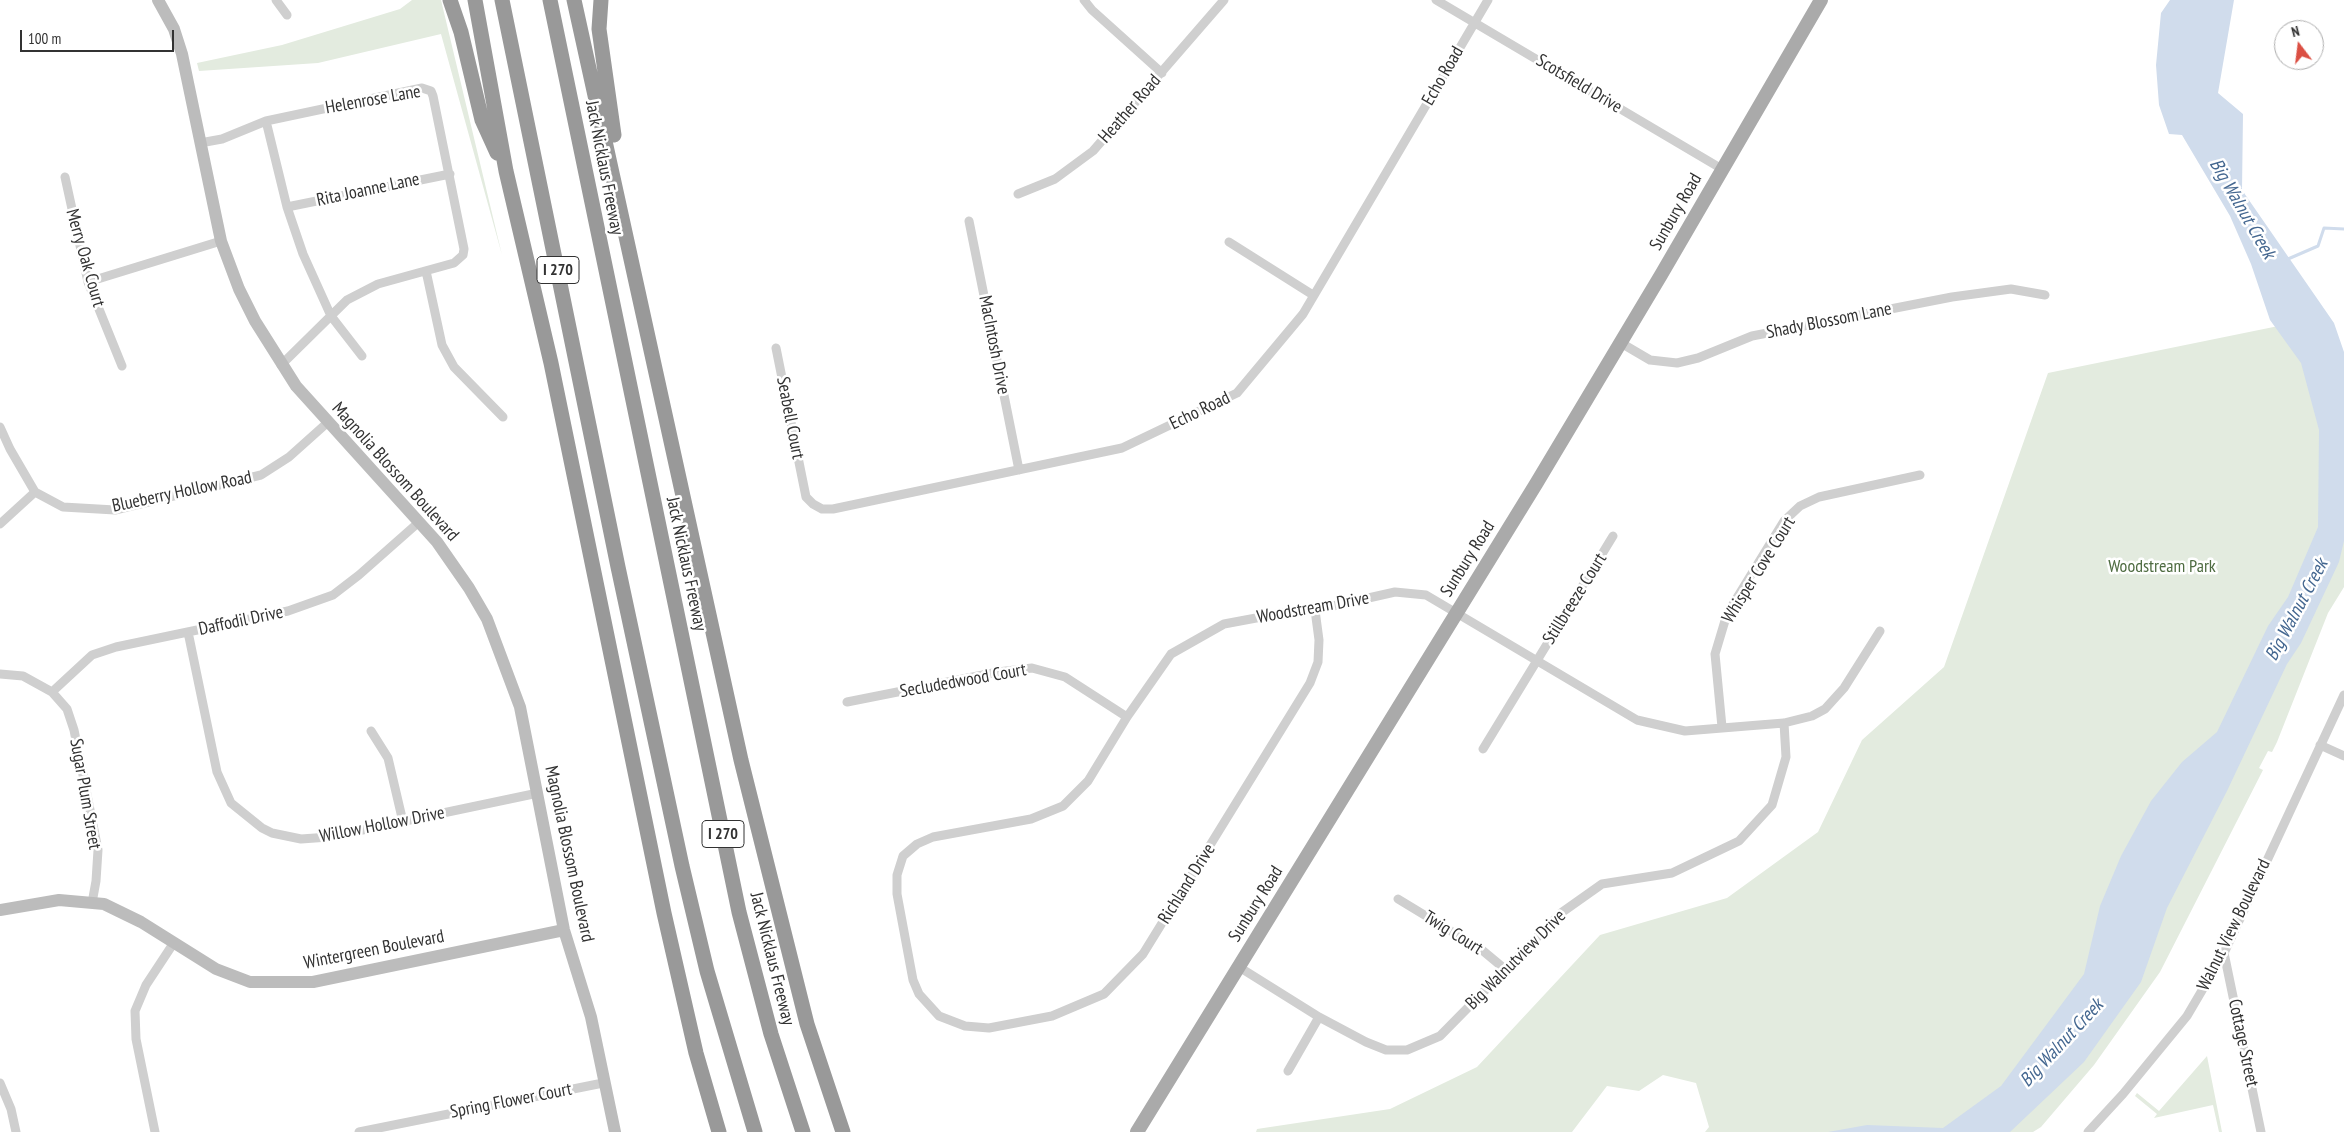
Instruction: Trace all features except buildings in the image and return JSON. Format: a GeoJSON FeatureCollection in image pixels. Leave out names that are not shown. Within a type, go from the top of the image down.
{"type":"FeatureCollection","features":[{"type":"Feature","properties":{"kind":"highway"},"geometry":{"type":"LineString","coordinates":[[450,0],[461,32],[482,120],[506,170]]}},
{"type":"Feature","properties":{"kind":"highway"},"geometry":{"type":"LineString","coordinates":[[474,0],[506,170],[551,363],[664,913],[696,1053],[719,1132]]}},
{"type":"Feature","properties":{"kind":"highway","name":"I 270"},"geometry":{"type":"LineString","coordinates":[[502,0],[618,567],[682,866],[710,981],[755,1132]]}},
{"type":"Feature","properties":{"kind":"highway","name":"Jack Nicklaus Freeway"},"geometry":{"type":"LineString","coordinates":[[550,0],[739,912],[771,1034],[803,1132]]}},
{"type":"Feature","properties":{"kind":"highway"},"geometry":{"type":"LineString","coordinates":[[574,0],[741,760],[807,1024],[843,1132]]}},
{"type":"Feature","properties":{"kind":"highway"},"geometry":{"type":"LineString","coordinates":[[600,0],[599,28],[606,93],[650,344]]}},
{"type":"Feature","properties":{"kind":"main road","name":"Sunbury Road"},"geometry":{"type":"LineString","coordinates":[[1137,1132],[1426,665],[1456,612],[1621,343],[1821,0]]}},
{"type":"Feature","properties":{"kind":"street","name":"Magnolia Blossom Boulevard"},"geometry":{"type":"LineString","coordinates":[[158,0],[174,29],[221,241],[251,313],[296,386],[327,423],[419,522],[469,588],[487,619],[520,707],[564,930],[591,1016],[603,1082],[615,1132]]}},
{"type":"Feature","properties":{"kind":"street"},"geometry":{"type":"LineString","coordinates":[[276,0],[287,15]]}},
{"type":"Feature","properties":{"kind":"street"},"geometry":{"type":"LineString","coordinates":[[1084,0],[1092,10],[1162,73]]}},
{"type":"Feature","properties":{"kind":"street","name":"Heather Road"},"geometry":{"type":"LineString","coordinates":[[1018,194],[1055,180],[1093,151],[1224,0]]}},
{"type":"Feature","properties":{"kind":"street","name":"Scotsfield Drive"},"geometry":{"type":"LineString","coordinates":[[1436,0],[1722,169]]}},
{"type":"Feature","properties":{"kind":"street","name":"Echo Road"},"geometry":{"type":"LineString","coordinates":[[804,488],[806,497],[813,504],[822,509],[833,509],[1122,448],[1237,393],[1303,314],[1488,0]]}},
{"type":"Feature","properties":{"kind":"street","name":"Helenrose Lane"},"geometry":{"type":"LineString","coordinates":[[200,143],[222,139],[266,120],[427,88],[433,96],[464,249],[463,255],[454,263],[426,271]]}},
{"type":"Feature","properties":{"kind":"street"},"geometry":{"type":"LineString","coordinates":[[266,120],[287,207],[303,254],[331,316],[362,356]]}},
{"type":"Feature","properties":{"kind":"street","name":"Rita Joanne Lane"},"geometry":{"type":"LineString","coordinates":[[287,207],[450,174]]}},
{"type":"Feature","properties":{"kind":"street","name":"Merry Oak Court"},"geometry":{"type":"LineString","coordinates":[[65,177],[88,282],[122,366]]}},
{"type":"Feature","properties":{"kind":"street","name":"MacIntosh Drive"},"geometry":{"type":"LineString","coordinates":[[970,221],[1019,470]]}},
{"type":"Feature","properties":{"kind":"street"},"geometry":{"type":"LineString","coordinates":[[88,282],[221,241]]}},
{"type":"Feature","properties":{"kind":"street"},"geometry":{"type":"LineString","coordinates":[[1228,242],[1314,295]]}},
{"type":"Feature","properties":{"kind":"street"},"geometry":{"type":"LineString","coordinates":[[282,365],[347,300],[378,284],[426,271],[442,345],[454,367],[504,417]]}},
{"type":"Feature","properties":{"kind":"street","name":"Shady Blossom Lane"},"geometry":{"type":"LineString","coordinates":[[1621,343],[1650,360],[1677,363],[1698,358],[1752,336],[1952,297],[2011,289],[2045,295]]}},
{"type":"Feature","properties":{"kind":"street","name":"Seabell Court"},"geometry":{"type":"LineString","coordinates":[[776,348],[804,488]]}},
{"type":"Feature","properties":{"kind":"street","name":"Blueberry Hollow Road"},"geometry":{"type":"LineString","coordinates":[[35,492],[63,507],[115,510],[228,485],[261,476],[289,457],[327,423]]}},
{"type":"Feature","properties":{"kind":"street"},"geometry":{"type":"LineString","coordinates":[[0,427],[10,449],[35,492],[0,524]]}},
{"type":"Feature","properties":{"kind":"street","name":"Whisper Cove Court"},"geometry":{"type":"LineString","coordinates":[[1722,728],[1715,654],[1727,614],[1784,521],[1800,506],[1819,497],[1920,475]]}},
{"type":"Feature","properties":{"kind":"street","name":"Daffodil Drive"},"geometry":{"type":"LineString","coordinates":[[52,692],[92,655],[116,646],[288,612],[333,595],[359,575],[419,522]]}},
{"type":"Feature","properties":{"kind":"street","name":"Stillbreeze Court"},"geometry":{"type":"LineString","coordinates":[[1482,749],[1613,536]]}},
{"type":"Feature","properties":{"kind":"street","name":"Woodstream Drive"},"geometry":{"type":"LineString","coordinates":[[903,856],[917,844],[933,838],[1031,819],[1063,806],[1088,781],[1127,717],[1171,654],[1224,624],[1315,607],[1315,610],[1395,592],[1426,596],[1637,720],[1685,731],[1799,721],[1825,709],[1844,688],[1880,632]]}},
{"type":"Feature","properties":{"kind":"street","name":"Richland Drive"},"geometry":{"type":"LineString","coordinates":[[903,856],[897,875],[897,894],[913,980],[919,994],[939,1016],[965,1026],[989,1028],[1052,1016],[1104,994],[1144,954],[1310,682],[1318,662],[1319,640],[1315,610]]}},
{"type":"Feature","properties":{"kind":"street","name":"Willow Hollow Drive"},"geometry":{"type":"LineString","coordinates":[[188,632],[217,772],[231,803],[262,828],[272,833],[301,839],[329,837],[538,793]]}},
{"type":"Feature","properties":{"kind":"street","name":"Secludedwood Court"},"geometry":{"type":"LineString","coordinates":[[847,702],[998,672],[1032,668],[1065,677],[1127,717]]}},
{"type":"Feature","properties":{"kind":"street"},"geometry":{"type":"LineString","coordinates":[[0,674],[22,676],[52,692]]}},
{"type":"Feature","properties":{"kind":"street","name":"Sugar Plum Street"},"geometry":{"type":"LineString","coordinates":[[52,692],[67,709],[74,730],[96,840],[96,874],[92,903]]}},
{"type":"Feature","properties":{"kind":"street","name":"Walnut View Boulevard"},"geometry":{"type":"LineString","coordinates":[[2088,1132],[2123,1094],[2186,1016],[2224,953],[2344,695]]}},
{"type":"Feature","properties":{"kind":"street","name":"Big Walnutview Drive"},"geometry":{"type":"LineString","coordinates":[[1240,967],[1318,1017],[1366,1042],[1386,1050],[1407,1050],[1440,1036],[1561,913],[1602,884],[1672,873],[1739,842],[1772,805],[1786,757],[1784,723]]}},
{"type":"Feature","properties":{"kind":"street"},"geometry":{"type":"LineString","coordinates":[[371,732],[388,758],[403,822]]}},
{"type":"Feature","properties":{"kind":"street"},"geometry":{"type":"LineString","coordinates":[[2320,745],[2344,756]]}},
{"type":"Feature","properties":{"kind":"street","name":"Twig Court"},"geometry":{"type":"LineString","coordinates":[[1398,899],[1482,950],[1506,970]]}},
{"type":"Feature","properties":{"kind":"street","name":"Wintergreen Boulevard"},"geometry":{"type":"LineString","coordinates":[[0,910],[59,900],[104,904],[141,922],[216,969],[250,982],[312,982],[564,930]]}},
{"type":"Feature","properties":{"kind":"street"},"geometry":{"type":"LineString","coordinates":[[155,1132],[136,1040],[135,1011],[146,985],[174,944]]}},
{"type":"Feature","properties":{"kind":"street","name":"Cottage Street"},"geometry":{"type":"LineString","coordinates":[[2224,953],[2261,1132]]}},
{"type":"Feature","properties":{"kind":"street"},"geometry":{"type":"LineString","coordinates":[[1288,1071],[1318,1017]]}},
{"type":"Feature","properties":{"kind":"street","name":"Spring Flower Court"},"geometry":{"type":"LineString","coordinates":[[359,1132],[603,1082]]}},
{"type":"Feature","properties":{"kind":"street"},"geometry":{"type":"LineString","coordinates":[[0,1083],[11,1109],[16,1132]]}},
{"type":"Feature","properties":{"kind":"green space"},"geometry":{"type":"Polygon","coordinates":[[[412,0],[441,0],[502,255],[441,34],[318,63],[199,71],[197,63],[282,45],[400,9],[412,0]]]}},
{"type":"Feature","properties":{"kind":"green space","name":"Woodstream Park"},"geometry":{"type":"Polygon","coordinates":[[[2303,321],[2344,533],[2344,587],[2328,613],[2277,742],[2272,752],[2268,751],[2259,768],[2263,770],[2160,972],[2094,1065],[2041,1127],[2033,1132],[1705,1132],[1709,1127],[1696,1083],[1663,1075],[1639,1091],[1607,1086],[1572,1132],[1256,1132],[1257,1129],[1390,1109],[1477,1067],[1600,935],[1727,898],[1818,832],[1862,740],[1944,667],[2048,373],[2303,321]]]}},
{"type":"Feature","properties":{"kind":"green space"},"geometry":{"type":"Polygon","coordinates":[[[2207,1056],[2222,1132],[2219,1132],[2213,1105],[2154,1118],[2157,1114],[2135,1096],[2137,1093],[2159,1111],[2207,1056]]]}},
{"type":"Feature","properties":{"kind":"water","name":"Big Walnut Creek"},"geometry":{"type":"Polygon","coordinates":[[[2170,0],[2234,0],[2218,93],[2243,114],[2242,190],[2334,323],[2344,352],[2344,541],[2339,562],[2301,643],[2287,664],[2227,791],[2167,908],[2141,982],[2084,1062],[2010,1132],[1828,1132],[1867,1125],[1943,1128],[2001,1086],[2084,974],[2100,906],[2121,856],[2151,801],[2182,762],[2217,732],[2268,626],[2288,597],[2318,527],[2319,430],[2301,363],[2270,320],[2251,264],[2230,216],[2182,135],[2169,134],[2159,105],[2156,65],[2161,13],[2170,0]]]}},
{"type":"Feature","properties":{"kind":"waterway"},"geometry":{"type":"LineString","coordinates":[[2288,259],[2318,246],[2324,228],[2344,229]]}}]}
